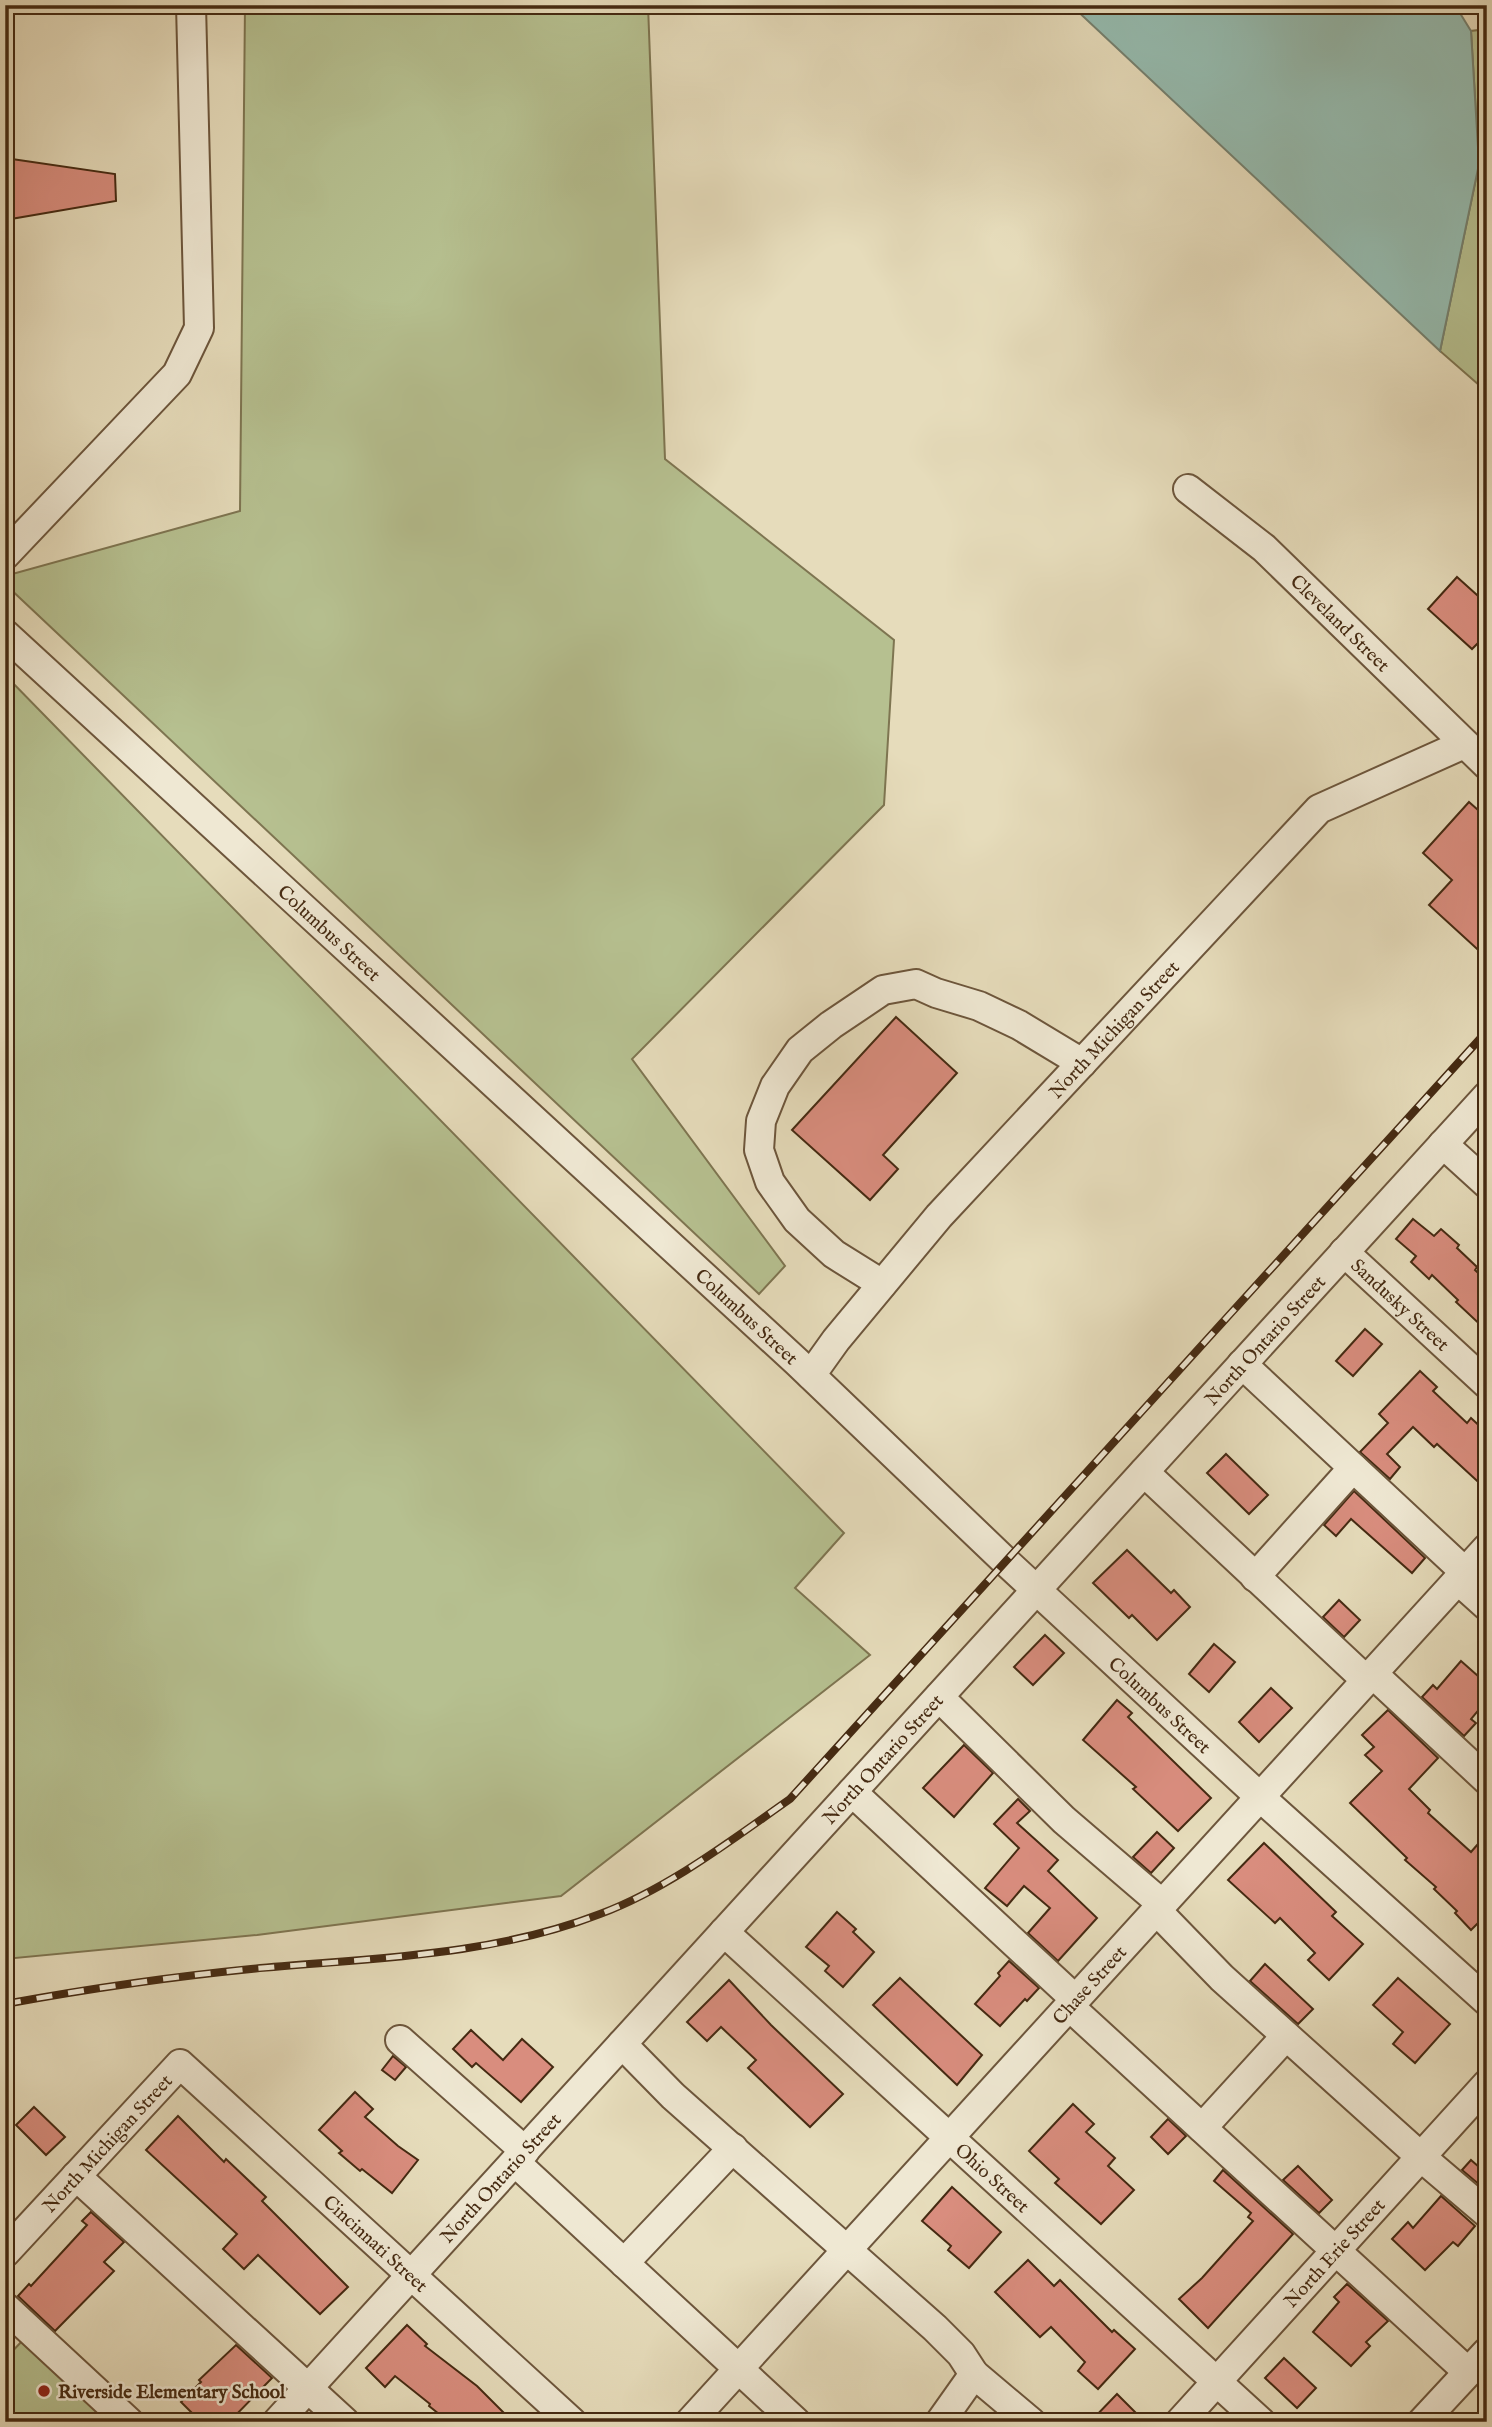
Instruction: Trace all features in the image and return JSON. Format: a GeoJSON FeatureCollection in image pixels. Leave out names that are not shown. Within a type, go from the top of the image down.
{"type":"FeatureCollection","features":[{"type":"Feature","properties":{"kind":"street"},"geometry":{"type":"LineString","coordinates":[[5,555],[177,374],[199,328],[191,5]]}},
{"type":"Feature","properties":{"kind":"street","name":"Cleveland Street"},"geometry":{"type":"LineString","coordinates":[[1188,489],[1264,548],[1487,765]]}},
{"type":"Feature","properties":{"kind":"street","name":"Columbus Street"},"geometry":{"type":"LineString","coordinates":[[5,634],[811,1375],[1036,1590],[1260,1797],[1487,2001]]}},
{"type":"Feature","properties":{"kind":"street","name":"North Michigan Street"},"geometry":{"type":"LineString","coordinates":[[811,1375],[836,1340],[939,1216],[1319,809],[1464,744]]}},
{"type":"Feature","properties":{"kind":"street"},"geometry":{"type":"LineString","coordinates":[[882,1284],[834,1254],[797,1220],[770,1182],[759,1150],[761,1121],[775,1086],[800,1050],[883,990],[916,984],[979,1006],[1019,1025],[1082,1063]]}},
{"type":"Feature","properties":{"kind":"street","name":"North Ontario Street"},"geometry":{"type":"LineString","coordinates":[[277,2422],[1487,1096]]}},
{"type":"Feature","properties":{"kind":"street"},"geometry":{"type":"LineString","coordinates":[[1443,1144],[1487,1184]]}},
{"type":"Feature","properties":{"kind":"street","name":"Sandusky Street"},"geometry":{"type":"LineString","coordinates":[[1344,1252],[1487,1384]]}},
{"type":"Feature","properties":{"kind":"street"},"geometry":{"type":"LineString","coordinates":[[1242,1364],[1353,1468],[1461,1576],[1487,1606]]}},
{"type":"Feature","properties":{"kind":"street"},"geometry":{"type":"LineString","coordinates":[[1255,1577],[1353,1468]]}},
{"type":"Feature","properties":{"kind":"street"},"geometry":{"type":"LineString","coordinates":[[1144,1472],[1255,1577],[1487,1780]]}},
{"type":"Feature","properties":{"kind":"street","name":"Chase Street"},"geometry":{"type":"LineString","coordinates":[[690,2422],[1487,1548]]}},
{"type":"Feature","properties":{"kind":"street"},"geometry":{"type":"LineString","coordinates":[[939,1697],[1064,1820],[1159,1907],[1201,1959],[1487,2213]]}},
{"type":"Feature","properties":{"kind":"street"},"geometry":{"type":"LineString","coordinates":[[852,1792],[1202,2129],[1336,2250],[1478,2362],[1422,2422]]}},
{"type":"Feature","properties":{"kind":"street","name":"Ohio Street"},"geometry":{"type":"LineString","coordinates":[[724,1932],[1261,2422]]}},
{"type":"Feature","properties":{"kind":"street"},"geometry":{"type":"LineString","coordinates":[[1202,2129],[1286,2036]]}},
{"type":"Feature","properties":{"kind":"street"},"geometry":{"type":"LineString","coordinates":[[400,2040],[624,2263],[796,2422]]}},
{"type":"Feature","properties":{"kind":"street"},"geometry":{"type":"LineString","coordinates":[[622,2044],[673,2096],[935,2328],[961,2354],[974,2374],[1031,2422]]}},
{"type":"Feature","properties":{"kind":"street","name":"North Michigan Street"},"geometry":{"type":"LineString","coordinates":[[5,2253],[180,2064]]}},
{"type":"Feature","properties":{"kind":"street","name":"Cincinnati Street"},"geometry":{"type":"LineString","coordinates":[[180,2064],[572,2422]]}},
{"type":"Feature","properties":{"kind":"street","name":"North Erie Street"},"geometry":{"type":"LineString","coordinates":[[1181,2422],[1487,2084]]}},
{"type":"Feature","properties":{"kind":"street"},"geometry":{"type":"LineString","coordinates":[[624,2263],[733,2148]]}},
{"type":"Feature","properties":{"kind":"street"},"geometry":{"type":"LineString","coordinates":[[76,2176],[345,2422]]}},
{"type":"Feature","properties":{"kind":"street"},"geometry":{"type":"LineString","coordinates":[[5,2308],[129,2422]]}},
{"type":"Feature","properties":{"kind":"street"},"geometry":{"type":"LineString","coordinates":[[940,2422],[974,2374]]}},
{"type":"Feature","properties":{"kind":"green space"},"geometry":{"type":"Polygon","coordinates":[[[245,5],[648,5],[665,459],[894,640],[884,805],[632,1059],[785,1266],[759,1294],[5,584],[5,576],[240,511],[245,5]]]}},
{"type":"Feature","properties":{"kind":"green space"},"geometry":{"type":"Polygon","coordinates":[[[1487,29],[1487,392],[1440,351],[1479,164],[1471,31],[1487,29]]]}},
{"type":"Feature","properties":{"kind":"green space"},"geometry":{"type":"Polygon","coordinates":[[[5,675],[844,1533],[795,1588],[870,1655],[561,1896],[257,1935],[5,1959],[5,675]]]}},
{"type":"Feature","properties":{"kind":"green space","name":"Riverside Elementary School"},"geometry":{"type":"Polygon","coordinates":[[[25,2338],[117,2422],[5,2422],[5,2359],[25,2338]]]}},
{"type":"Feature","properties":{"kind":"water"},"geometry":{"type":"Polygon","coordinates":[[[1071,5],[1455,5],[1471,31],[1479,164],[1440,351],[1071,5]]]}},
{"type":"Feature","properties":{"kind":"building"},"geometry":{"type":"Polygon","coordinates":[[[5,158],[115,174],[116,201],[5,220],[5,158]]]}},
{"type":"Feature","properties":{"kind":"building"},"geometry":{"type":"Polygon","coordinates":[[[1457,577],[1487,604],[1487,634],[1472,649],[1428,609],[1457,577]]]}},
{"type":"Feature","properties":{"kind":"building"},"geometry":{"type":"Polygon","coordinates":[[[1469,802],[1487,818],[1487,958],[1429,905],[1452,880],[1423,853],[1469,802]]]}},
{"type":"Feature","properties":{"kind":"building"},"geometry":{"type":"Polygon","coordinates":[[[896,1017],[957,1073],[883,1155],[898,1169],[870,1200],[792,1130],[896,1017]]]}},
{"type":"Feature","properties":{"kind":"building"},"geometry":{"type":"Polygon","coordinates":[[[1413,1219],[1434,1236],[1441,1229],[1459,1245],[1457,1248],[1487,1281],[1487,1331],[1432,1275],[1429,1279],[1411,1262],[1416,1256],[1396,1239],[1413,1219]]]}},
{"type":"Feature","properties":{"kind":"building"},"geometry":{"type":"Polygon","coordinates":[[[1365,1329],[1382,1344],[1353,1376],[1336,1361],[1365,1329]]]}},
{"type":"Feature","properties":{"kind":"building"},"geometry":{"type":"Polygon","coordinates":[[[1420,1371],[1437,1387],[1433,1391],[1467,1423],[1471,1418],[1487,1433],[1487,1490],[1437,1444],[1434,1447],[1413,1427],[1387,1454],[1400,1467],[1390,1479],[1360,1452],[1388,1423],[1379,1414],[1420,1371]]]}},
{"type":"Feature","properties":{"kind":"building"},"geometry":{"type":"Polygon","coordinates":[[[1226,1454],[1268,1495],[1249,1514],[1207,1473],[1226,1454]]]}},
{"type":"Feature","properties":{"kind":"building"},"geometry":{"type":"Polygon","coordinates":[[[1354,1491],[1425,1558],[1412,1573],[1351,1519],[1336,1536],[1324,1525],[1354,1491]]]}},
{"type":"Feature","properties":{"kind":"building"},"geometry":{"type":"Polygon","coordinates":[[[1127,1550],[1171,1593],[1174,1590],[1190,1607],[1157,1640],[1132,1615],[1129,1618],[1093,1583],[1127,1550]]]}},
{"type":"Feature","properties":{"kind":"building"},"geometry":{"type":"Polygon","coordinates":[[[1339,1600],[1360,1620],[1344,1637],[1323,1617],[1339,1600]]]}},
{"type":"Feature","properties":{"kind":"building"},"geometry":{"type":"Polygon","coordinates":[[[1045,1635],[1064,1653],[1033,1685],[1014,1667],[1045,1635]]]}},
{"type":"Feature","properties":{"kind":"building"},"geometry":{"type":"Polygon","coordinates":[[[1214,1644],[1235,1662],[1209,1692],[1189,1674],[1214,1644]]]}},
{"type":"Feature","properties":{"kind":"building"},"geometry":{"type":"Polygon","coordinates":[[[1461,1661],[1487,1684],[1487,1700],[1471,1719],[1476,1723],[1464,1736],[1422,1697],[1433,1685],[1437,1689],[1461,1661]]]}},
{"type":"Feature","properties":{"kind":"building"},"geometry":{"type":"Polygon","coordinates":[[[1271,1688],[1292,1708],[1259,1742],[1239,1722],[1271,1688]]]}},
{"type":"Feature","properties":{"kind":"building"},"geometry":{"type":"Polygon","coordinates":[[[1117,1700],[1132,1713],[1128,1717],[1211,1798],[1178,1831],[1133,1789],[1136,1787],[1083,1740],[1117,1700]]]}},
{"type":"Feature","properties":{"kind":"building"},"geometry":{"type":"Polygon","coordinates":[[[1388,1710],[1438,1758],[1409,1789],[1430,1810],[1428,1813],[1471,1852],[1478,1844],[1487,1852],[1487,1914],[1471,1930],[1455,1913],[1457,1911],[1434,1889],[1436,1887],[1405,1860],[1407,1858],[1350,1803],[1382,1771],[1365,1755],[1374,1747],[1362,1735],[1388,1710]]]}},
{"type":"Feature","properties":{"kind":"building"},"geometry":{"type":"Polygon","coordinates":[[[964,1745],[993,1773],[954,1817],[923,1788],[964,1745]]]}},
{"type":"Feature","properties":{"kind":"building"},"geometry":{"type":"Polygon","coordinates":[[[1018,1799],[1030,1811],[1017,1823],[1058,1860],[1048,1871],[1097,1918],[1058,1961],[1028,1933],[1050,1908],[1024,1886],[1007,1906],[985,1888],[1019,1848],[994,1824],[1018,1799]]]}},
{"type":"Feature","properties":{"kind":"building"},"geometry":{"type":"Polygon","coordinates":[[[1157,1832],[1174,1848],[1151,1873],[1133,1857],[1157,1832]]]}},
{"type":"Feature","properties":{"kind":"building"},"geometry":{"type":"Polygon","coordinates":[[[1264,1843],[1336,1912],[1332,1916],[1363,1944],[1329,1980],[1308,1960],[1315,1953],[1280,1918],[1275,1923],[1228,1880],[1264,1843]]]}},
{"type":"Feature","properties":{"kind":"building"},"geometry":{"type":"Polygon","coordinates":[[[837,1912],[856,1929],[853,1932],[874,1952],[843,1987],[825,1971],[829,1966],[806,1947],[837,1912]]]}},
{"type":"Feature","properties":{"kind":"building"},"geometry":{"type":"Polygon","coordinates":[[[1009,1961],[1039,1988],[1000,2026],[975,2004],[1000,1976],[998,1973],[1009,1961]]]}},
{"type":"Feature","properties":{"kind":"building"},"geometry":{"type":"Polygon","coordinates":[[[1265,1964],[1313,2009],[1298,2024],[1250,1981],[1265,1964]]]}},
{"type":"Feature","properties":{"kind":"building"},"geometry":{"type":"Polygon","coordinates":[[[900,1978],[982,2055],[957,2085],[873,2005],[900,1978]]]}},
{"type":"Feature","properties":{"kind":"building"},"geometry":{"type":"Polygon","coordinates":[[[1398,1978],[1450,2024],[1415,2063],[1393,2044],[1403,2032],[1373,2005],[1398,1978]]]}},
{"type":"Feature","properties":{"kind":"building"},"geometry":{"type":"Polygon","coordinates":[[[729,1980],[771,2025],[843,2094],[810,2127],[748,2068],[756,2060],[721,2027],[707,2041],[687,2022],[729,1980]]]}},
{"type":"Feature","properties":{"kind":"building"},"geometry":{"type":"Polygon","coordinates":[[[471,2030],[503,2060],[522,2039],[553,2067],[521,2102],[476,2063],[472,2067],[453,2049],[471,2030]]]}},
{"type":"Feature","properties":{"kind":"building"},"geometry":{"type":"Polygon","coordinates":[[[393,2056],[406,2067],[395,2080],[382,2070],[393,2056]]]}},
{"type":"Feature","properties":{"kind":"building"},"geometry":{"type":"Polygon","coordinates":[[[355,2092],[373,2109],[365,2117],[418,2160],[392,2193],[339,2153],[342,2151],[319,2130],[355,2092]]]}},
{"type":"Feature","properties":{"kind":"building"},"geometry":{"type":"Polygon","coordinates":[[[1073,2104],[1094,2124],[1086,2132],[1115,2158],[1108,2166],[1134,2190],[1101,2224],[1055,2183],[1059,2179],[1029,2151],[1073,2104]]]}},
{"type":"Feature","properties":{"kind":"building"},"geometry":{"type":"Polygon","coordinates":[[[34,2107],[65,2137],[46,2155],[16,2125],[34,2107]]]}},
{"type":"Feature","properties":{"kind":"building"},"geometry":{"type":"Polygon","coordinates":[[[178,2116],[224,2162],[226,2159],[266,2197],[262,2201],[348,2287],[320,2314],[258,2255],[244,2269],[223,2249],[237,2234],[146,2150],[178,2116]]]}},
{"type":"Feature","properties":{"kind":"building"},"geometry":{"type":"Polygon","coordinates":[[[1168,2119],[1186,2136],[1168,2154],[1151,2137],[1168,2119]]]}},
{"type":"Feature","properties":{"kind":"building"},"geometry":{"type":"Polygon","coordinates":[[[1471,2160],[1487,2174],[1487,2180],[1481,2186],[1462,2170],[1471,2160]]]}},
{"type":"Feature","properties":{"kind":"building"},"geometry":{"type":"Polygon","coordinates":[[[1298,2166],[1332,2200],[1319,2213],[1283,2180],[1298,2166]]]}},
{"type":"Feature","properties":{"kind":"building"},"geometry":{"type":"Polygon","coordinates":[[[1223,2170],[1293,2234],[1208,2328],[1179,2299],[1202,2278],[1253,2221],[1248,2217],[1251,2213],[1214,2181],[1223,2170]]]}},
{"type":"Feature","properties":{"kind":"building"},"geometry":{"type":"Polygon","coordinates":[[[952,2187],[1001,2232],[969,2268],[948,2250],[951,2246],[922,2221],[952,2187]]]}},
{"type":"Feature","properties":{"kind":"building"},"geometry":{"type":"Polygon","coordinates":[[[1441,2196],[1475,2226],[1458,2246],[1453,2242],[1425,2270],[1392,2239],[1408,2222],[1413,2228],[1441,2196]]]}},
{"type":"Feature","properties":{"kind":"building"},"geometry":{"type":"Polygon","coordinates":[[[91,2212],[124,2242],[104,2262],[114,2271],[55,2331],[18,2296],[29,2284],[31,2286],[87,2225],[82,2221],[91,2212]]]}},
{"type":"Feature","properties":{"kind":"building"},"geometry":{"type":"Polygon","coordinates":[[[1028,2260],[1054,2286],[1060,2280],[1112,2332],[1114,2330],[1135,2349],[1098,2389],[1078,2371],[1085,2362],[1051,2327],[1040,2337],[995,2292],[1028,2260]]]}},
{"type":"Feature","properties":{"kind":"building"},"geometry":{"type":"Polygon","coordinates":[[[1347,2284],[1388,2321],[1366,2342],[1370,2346],[1351,2366],[1313,2332],[1339,2302],[1334,2297],[1347,2284]]]}},
{"type":"Feature","properties":{"kind":"building"},"geometry":{"type":"Polygon","coordinates":[[[407,2325],[427,2344],[425,2346],[477,2386],[504,2413],[495,2422],[449,2422],[395,2376],[385,2387],[366,2368],[407,2325]]]}},
{"type":"Feature","properties":{"kind":"building"},"geometry":{"type":"Polygon","coordinates":[[[236,2345],[272,2378],[229,2422],[201,2422],[181,2402],[201,2382],[199,2380],[236,2345]]]}},
{"type":"Feature","properties":{"kind":"building"},"geometry":{"type":"Polygon","coordinates":[[[1284,2358],[1316,2388],[1297,2408],[1265,2378],[1284,2358]]]}},
{"type":"Feature","properties":{"kind":"building"},"geometry":{"type":"Polygon","coordinates":[[[1117,2394],[1145,2422],[1090,2422],[1117,2394]]]}},
{"type":"Feature","properties":{"kind":"railway"},"geometry":{"type":"LineString","coordinates":[[5,2004],[159,1980],[428,1954],[515,1939],[558,1928],[626,1903],[675,1877],[722,1847],[790,1799],[1487,1031]]}},
{"type":"Feature","properties":{"kind":"place","name":"Riverside Elementary School"},"geometry":{"type":"Point","coordinates":[44,2391]}}]}
